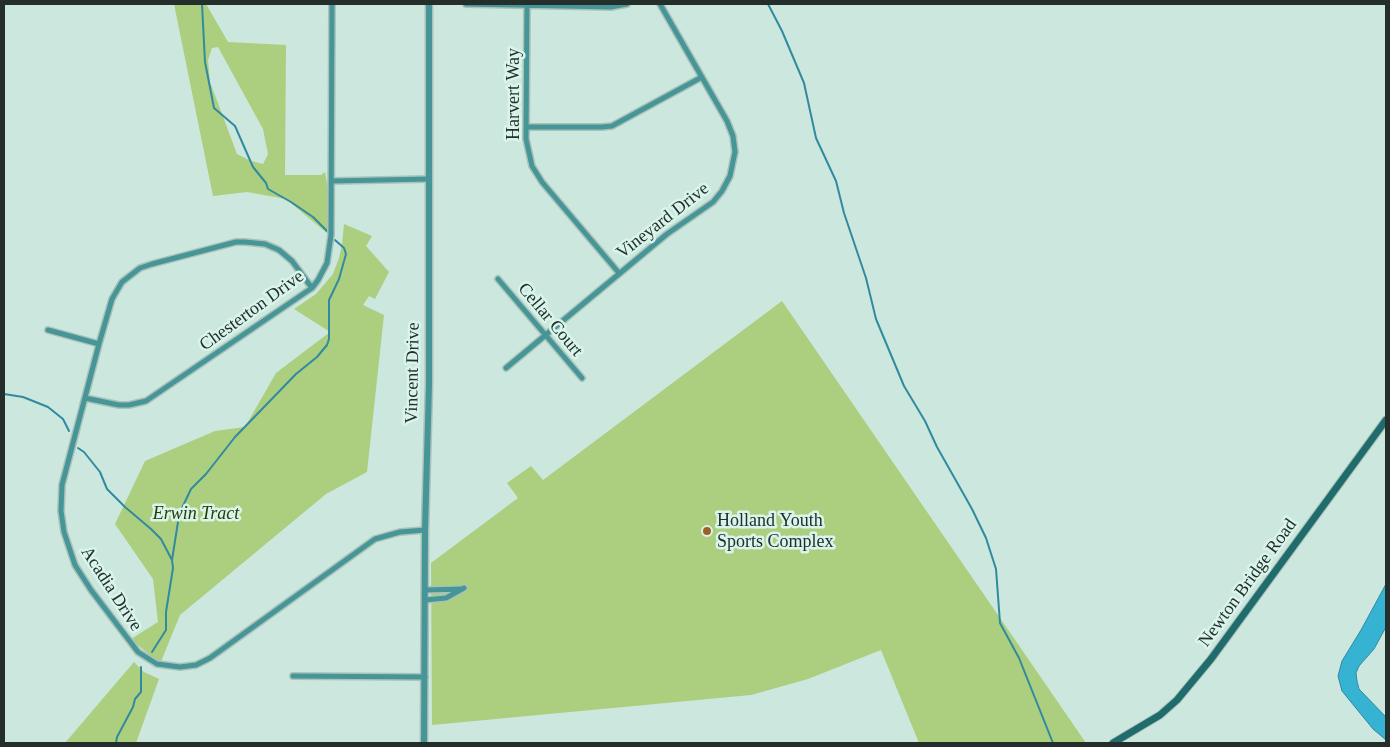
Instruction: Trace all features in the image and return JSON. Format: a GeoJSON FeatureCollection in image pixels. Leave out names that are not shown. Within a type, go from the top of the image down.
{"type":"FeatureCollection","features":[{"type":"Feature","properties":{"kind":"main road","name":"Newton Bridge Road"},"geometry":{"type":"LineString","coordinates":[[1113,743],[1160,714],[1177,700],[1211,659],[1386,420]]}},
{"type":"Feature","properties":{"kind":"street","name":"Chesterton Drive"},"geometry":{"type":"LineString","coordinates":[[85,398],[119,405],[146,401],[312,288],[323,272],[330,253],[332,235],[332,4]]}},
{"type":"Feature","properties":{"kind":"street","name":"Vincent Drive"},"geometry":{"type":"LineString","coordinates":[[424,743],[425,530],[429,386],[429,4]]}},
{"type":"Feature","properties":{"kind":"street"},"geometry":{"type":"LineString","coordinates":[[466,4],[611,7],[627,4]]}},
{"type":"Feature","properties":{"kind":"street","name":"Vineyard Drive"},"geometry":{"type":"LineString","coordinates":[[506,368],[619,273],[675,228],[712,202],[722,191],[730,176],[736,152],[733,136],[727,121],[660,4]]}},
{"type":"Feature","properties":{"kind":"street","name":"Harvert Way"},"geometry":{"type":"LineString","coordinates":[[528,5],[526,139],[532,166],[542,182],[619,273]]}},
{"type":"Feature","properties":{"kind":"street"},"geometry":{"type":"LineString","coordinates":[[527,127],[602,128],[612,126],[702,78]]}},
{"type":"Feature","properties":{"kind":"street"},"geometry":{"type":"LineString","coordinates":[[332,181],[429,179]]}},
{"type":"Feature","properties":{"kind":"street","name":"Acadia Drive"},"geometry":{"type":"LineString","coordinates":[[312,288],[286,255],[272,246],[259,243],[236,242],[140,268],[122,282],[112,299],[62,486],[61,511],[66,543],[82,577],[131,645],[144,657],[158,664],[180,667],[203,662],[375,539],[400,532],[425,530]]}},
{"type":"Feature","properties":{"kind":"street","name":"Cellar Court"},"geometry":{"type":"LineString","coordinates":[[498,279],[582,378]]}},
{"type":"Feature","properties":{"kind":"street"},"geometry":{"type":"LineString","coordinates":[[48,330],[99,344]]}},
{"type":"Feature","properties":{"kind":"street"},"geometry":{"type":"LineString","coordinates":[[425,590],[464,588],[446,598],[425,600]]}},
{"type":"Feature","properties":{"kind":"street"},"geometry":{"type":"LineString","coordinates":[[293,676],[425,677]]}},
{"type":"Feature","properties":{"kind":"green space"},"geometry":{"type":"Polygon","coordinates":[[[174,4],[206,4],[228,42],[286,45],[285,175],[321,175],[325,172],[328,189],[328,234],[286,199],[247,192],[213,196],[174,4]],[[218,47],[212,48],[208,60],[210,82],[237,154],[251,161],[263,164],[268,154],[263,129],[218,47]]]}},
{"type":"Feature","properties":{"kind":"green space","name":"Erwin Tract"},"geometry":{"type":"Polygon","coordinates":[[[344,224],[372,236],[366,246],[389,272],[375,299],[369,296],[363,305],[384,315],[367,472],[326,494],[180,615],[160,664],[131,639],[158,622],[153,579],[115,524],[145,461],[215,431],[245,427],[276,373],[330,332],[294,309],[316,294],[333,274],[342,245],[344,224]]]}},
{"type":"Feature","properties":{"kind":"green space","name":"Holland Youth Sports Complex"},"geometry":{"type":"Polygon","coordinates":[[[782,301],[1086,743],[919,743],[881,650],[808,679],[751,695],[432,725],[431,563],[518,498],[507,483],[531,466],[543,480],[782,301]]]}},
{"type":"Feature","properties":{"kind":"green space"},"geometry":{"type":"Polygon","coordinates":[[[134,662],[144,672],[159,679],[136,743],[65,743],[134,662]]]}},
{"type":"Feature","properties":{"kind":"water"},"geometry":{"type":"Polygon","coordinates":[[[1386,584],[1386,627],[1374,649],[1359,666],[1356,673],[1359,689],[1386,717],[1386,740],[1373,729],[1342,691],[1338,676],[1342,661],[1386,584]]]}},
{"type":"Feature","properties":{"kind":"waterway"},"geometry":{"type":"LineString","coordinates":[[202,4],[205,62],[214,108],[235,126],[253,167],[266,183],[268,189],[313,217],[328,232]]}},
{"type":"Feature","properties":{"kind":"waterway"},"geometry":{"type":"LineString","coordinates":[[768,4],[782,31],[804,83],[816,138],[836,181],[844,213],[866,278],[876,319],[904,386],[925,421],[986,538],[996,569],[1000,623],[1019,658],[1053,743]]}},
{"type":"Feature","properties":{"kind":"waterway"},"geometry":{"type":"LineString","coordinates":[[152,652],[166,630],[166,612],[178,522],[191,489],[206,474],[235,437],[327,345],[329,339],[329,300],[339,279],[346,254],[344,248],[335,240]]}},
{"type":"Feature","properties":{"kind":"waterway"},"geometry":{"type":"LineString","coordinates":[[4,394],[23,397],[48,407],[63,419],[69,431]]}},
{"type":"Feature","properties":{"kind":"waterway"},"geometry":{"type":"LineString","coordinates":[[78,448],[84,452],[100,472],[107,489],[161,539],[172,560]]}},
{"type":"Feature","properties":{"kind":"waterway"},"geometry":{"type":"LineString","coordinates":[[116,743],[135,699],[141,692],[141,667]]}},
{"type":"Feature","properties":{"kind":"place","name":"Holland Youth Sports Complex"},"geometry":{"type":"Point","coordinates":[707,531]}}]}
